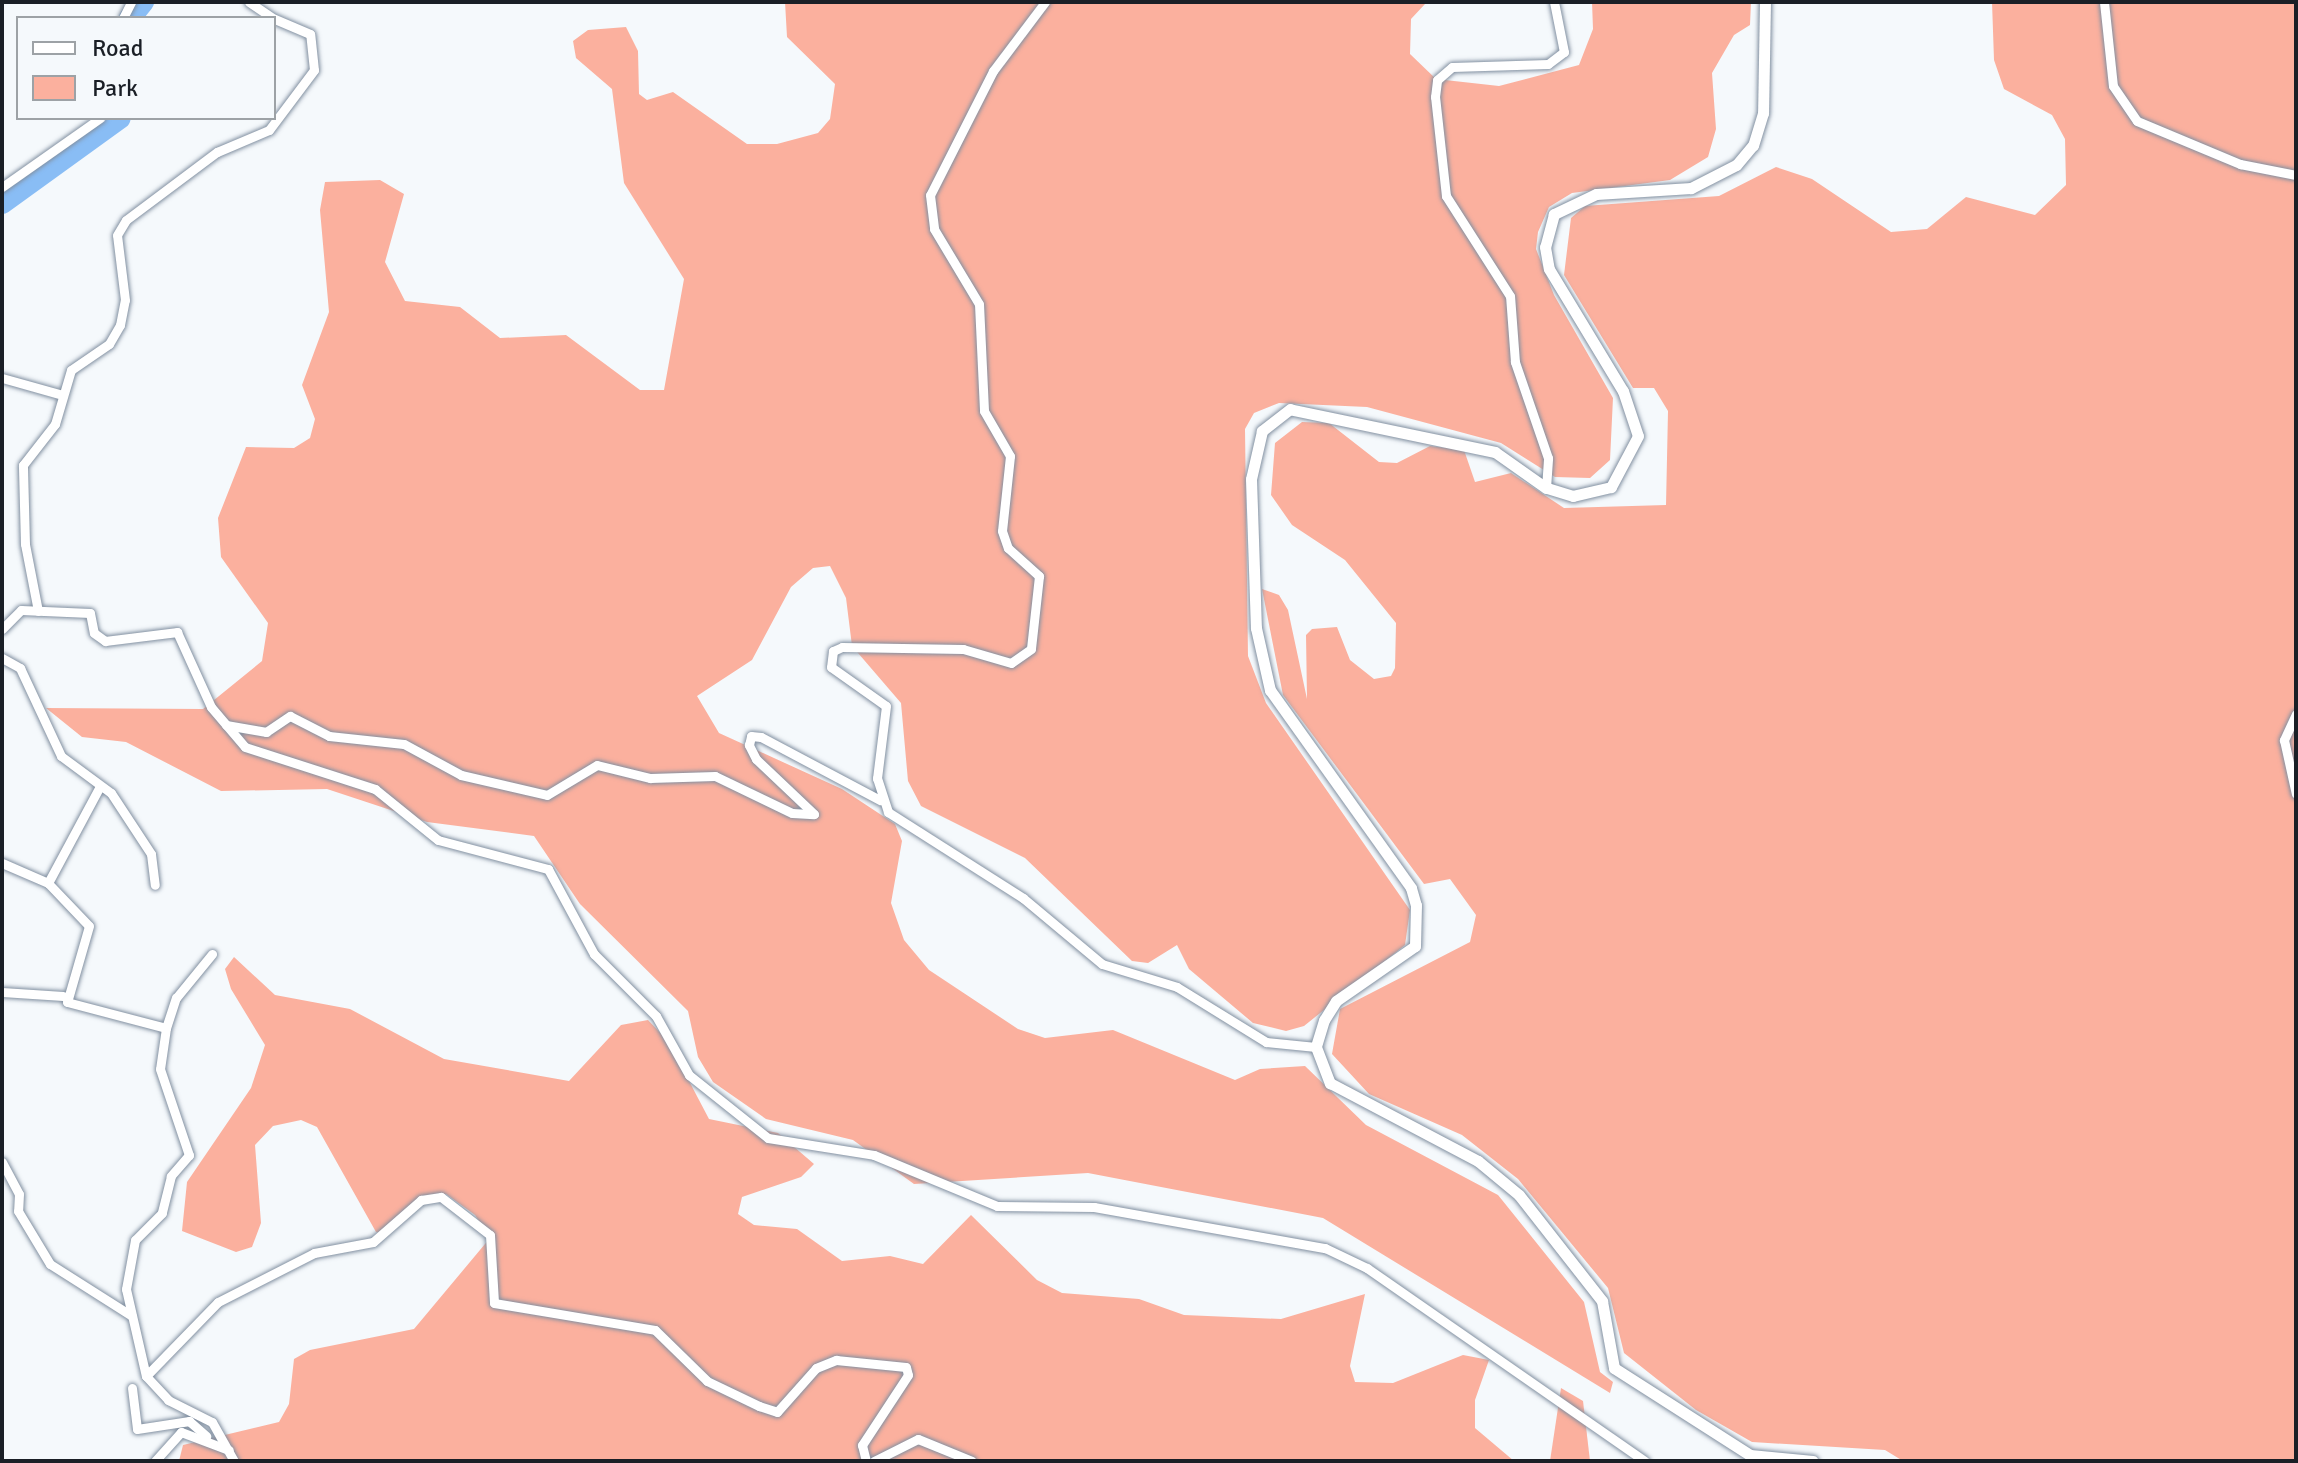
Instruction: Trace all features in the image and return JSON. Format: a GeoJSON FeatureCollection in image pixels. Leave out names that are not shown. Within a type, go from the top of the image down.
{"type":"FeatureCollection","features":[{"type":"Feature","properties":{"kind":"street"},"geometry":{"type":"LineString","coordinates":[[249,2],[270,16]]}},
{"type":"Feature","properties":{"kind":"street"},"geometry":{"type":"LineString","coordinates":[[880,800],[886,706],[831,667],[833,651],[963,649],[1011,663],[1031,649],[1039,576],[1008,548],[1002,531],[1010,456],[984,411],[979,304],[934,229],[930,195],[993,71],[1045,2]]}},
{"type":"Feature","properties":{"kind":"street"},"geometry":{"type":"LineString","coordinates":[[1546,488],[1548,458],[1515,362],[1510,296],[1446,196],[1435,97],[1437,80],[1452,67],[1548,64],[1564,52],[1554,2]]}},
{"type":"Feature","properties":{"kind":"street"},"geometry":{"type":"LineString","coordinates":[[1765,2],[1763,113],[1736,165],[1691,188],[1596,194],[1554,214],[1545,247],[1549,269],[1623,391],[1638,436],[1611,487],[1573,496],[1546,488],[1495,452],[1315,411],[1277,415],[1254,446],[1256,628],[1270,690],[1411,888],[1416,905],[1415,946],[1336,1001],[1316,1047],[1330,1083],[1353,1101],[1478,1161],[1519,1195],[1602,1301],[1614,1368],[1750,1455],[1813,1461]]}},
{"type":"Feature","properties":{"kind":"street"},"geometry":{"type":"LineString","coordinates":[[2104,2],[2113,86],[2137,121],[2240,164],[2296,175]]}},
{"type":"Feature","properties":{"kind":"street"},"geometry":{"type":"LineString","coordinates":[[38,611],[20,482],[23,465],[55,424],[59,394],[71,370],[109,344],[120,325],[125,300],[117,235],[126,220],[217,152],[269,130],[314,70],[310,34],[276,19]]}},
{"type":"Feature","properties":{"kind":"street"},"geometry":{"type":"LineString","coordinates":[[2,187],[97,120]]}},
{"type":"Feature","properties":{"kind":"street"},"geometry":{"type":"LineString","coordinates":[[2,378],[59,394]]}},
{"type":"Feature","properties":{"kind":"street"},"geometry":{"type":"LineString","coordinates":[[2,629],[21,610],[90,613],[94,633],[105,641],[177,632],[224,725],[268,757],[375,789],[438,840],[548,869],[594,954],[663,1024],[689,1075],[768,1138],[874,1155],[997,1206],[1094,1207],[1325,1248],[1367,1268],[1645,1461]]}},
{"type":"Feature","properties":{"kind":"street"},"geometry":{"type":"LineString","coordinates":[[2,658],[20,668],[61,756],[99,788],[111,793],[151,854],[155,885]]}},
{"type":"Feature","properties":{"kind":"street"},"geometry":{"type":"LineString","coordinates":[[2296,714],[2284,740],[2296,794]]}},
{"type":"Feature","properties":{"kind":"street"},"geometry":{"type":"LineString","coordinates":[[224,725],[266,732],[290,716],[329,736],[404,744],[461,775],[547,795],[597,765],[650,778],[715,776],[792,813],[814,814],[756,759],[749,745],[751,736],[761,737],[880,800],[1023,898],[1102,964],[1177,987],[1266,1042],[1316,1047]]}},
{"type":"Feature","properties":{"kind":"street"},"geometry":{"type":"LineString","coordinates":[[48,883],[99,788]]}},
{"type":"Feature","properties":{"kind":"street"},"geometry":{"type":"LineString","coordinates":[[2,863],[48,883],[89,926],[63,996]]}},
{"type":"Feature","properties":{"kind":"street"},"geometry":{"type":"LineString","coordinates":[[212,954],[176,998],[166,1028],[160,1069],[189,1155],[171,1176],[162,1213],[135,1240],[126,1289],[146,1376],[168,1400],[212,1422],[234,1461]]}},
{"type":"Feature","properties":{"kind":"street"},"geometry":{"type":"LineString","coordinates":[[2,992],[63,996],[166,1028]]}},
{"type":"Feature","properties":{"kind":"street"},"geometry":{"type":"LineString","coordinates":[[2,1162],[19,1194],[18,1211],[50,1264],[132,1316]]}},
{"type":"Feature","properties":{"kind":"street"},"geometry":{"type":"LineString","coordinates":[[146,1376],[218,1302],[314,1253],[373,1242],[421,1200],[441,1197],[490,1235],[494,1303],[655,1330],[707,1381],[759,1406],[777,1412],[816,1368],[836,1360],[906,1367],[908,1375],[862,1445],[866,1461]]}},
{"type":"Feature","properties":{"kind":"street"},"geometry":{"type":"LineString","coordinates":[[132,1388],[137,1429],[189,1421],[229,1450]]}},
{"type":"Feature","properties":{"kind":"street"},"geometry":{"type":"LineString","coordinates":[[155,1461],[181,1432],[206,1436]]}},
{"type":"Feature","properties":{"kind":"street"},"geometry":{"type":"LineString","coordinates":[[874,1461],[918,1439],[972,1461]]}},
{"type":"Feature","properties":{"kind":"green space"},"geometry":{"type":"Polygon","coordinates":[[[785,2],[1448,2],[1425,4],[1411,19],[1410,54],[1436,79],[1499,86],[1579,65],[1593,29],[1592,2],[1751,2],[1750,25],[1734,35],[1712,73],[1716,129],[1708,157],[1670,180],[1572,193],[1549,207],[1538,232],[1536,249],[1554,295],[1613,398],[1610,460],[1590,478],[1555,477],[1501,443],[1367,407],[1279,403],[1254,413],[1245,429],[1248,656],[1266,703],[1410,910],[1405,945],[1304,1026],[1286,1031],[1253,1023],[1189,969],[1177,945],[1148,963],[1132,961],[1025,858],[921,806],[908,781],[901,703],[852,646],[846,598],[830,566],[813,568],[791,587],[752,660],[697,696],[719,733],[842,789],[895,824],[902,841],[891,903],[904,940],[929,970],[1018,1029],[1045,1038],[1113,1030],[1235,1080],[1260,1069],[1305,1066],[1366,1125],[1498,1195],[1584,1302],[1600,1372],[1613,1382],[1610,1393],[1323,1218],[1088,1173],[914,1184],[853,1140],[766,1119],[713,1082],[698,1057],[688,1011],[580,904],[534,836],[427,822],[327,789],[221,791],[126,742],[82,737],[46,708],[203,709],[262,661],[268,623],[221,557],[218,518],[246,447],[294,448],[310,438],[315,419],[302,385],[329,312],[320,210],[325,182],[380,180],[404,194],[385,262],[405,301],[460,307],[500,338],[566,335],[640,390],[664,390],[684,279],[624,183],[612,89],[576,58],[573,41],[588,30],[626,27],[638,51],[639,94],[647,100],[673,92],[747,144],[777,144],[818,133],[830,119],[835,84],[787,37],[785,2]]]}},
{"type":"Feature","properties":{"kind":"green space"},"geometry":{"type":"Polygon","coordinates":[[[1992,2],[2296,2],[2296,1461],[1903,1461],[1885,1450],[1752,1442],[1696,1410],[1624,1353],[1608,1288],[1518,1179],[1462,1135],[1369,1094],[1332,1054],[1340,1009],[1470,942],[1476,915],[1450,879],[1424,884],[1283,695],[1262,589],[1279,595],[1288,610],[1307,699],[1306,635],[1312,629],[1337,627],[1350,660],[1374,679],[1391,676],[1395,668],[1396,623],[1345,560],[1292,525],[1271,495],[1275,443],[1302,422],[1329,423],[1379,462],[1397,463],[1430,446],[1464,450],[1475,482],[1511,473],[1564,508],[1666,505],[1668,411],[1654,388],[1633,388],[1564,275],[1571,218],[1585,206],[1719,196],[1776,167],[1812,179],[1891,232],[1927,229],[1966,197],[2035,215],[2066,185],[2065,139],[2052,115],[2004,89],[1994,60],[1992,2]]]}},
{"type":"Feature","properties":{"kind":"green space"},"geometry":{"type":"Polygon","coordinates":[[[234,957],[275,995],[350,1009],[444,1059],[569,1081],[621,1025],[648,1020],[668,1041],[709,1119],[778,1133],[814,1164],[801,1177],[742,1197],[738,1214],[754,1225],[797,1229],[842,1261],[890,1256],[923,1264],[971,1215],[1037,1280],[1062,1293],[1139,1299],[1184,1315],[1281,1319],[1365,1294],[1350,1366],[1355,1382],[1393,1383],[1463,1355],[1489,1360],[1475,1400],[1475,1428],[1514,1461],[179,1461],[183,1445],[279,1422],[289,1404],[294,1359],[310,1350],[414,1329],[490,1238],[475,1215],[446,1194],[428,1198],[385,1234],[376,1232],[317,1127],[301,1120],[273,1126],[255,1145],[261,1223],[252,1247],[236,1252],[182,1231],[187,1182],[251,1088],[265,1045],[231,989],[225,969],[234,957]]]}},
{"type":"Feature","properties":{"kind":"green space"},"geometry":{"type":"Polygon","coordinates":[[[1561,1388],[1583,1401],[1590,1461],[1550,1461],[1561,1388]]]}},
{"type":"Feature","properties":{"kind":"waterway"},"geometry":{"type":"LineString","coordinates":[[132,16],[143,2]]}},
{"type":"Feature","properties":{"kind":"waterway"},"geometry":{"type":"LineString","coordinates":[[2,203],[117,120]]}}]}
